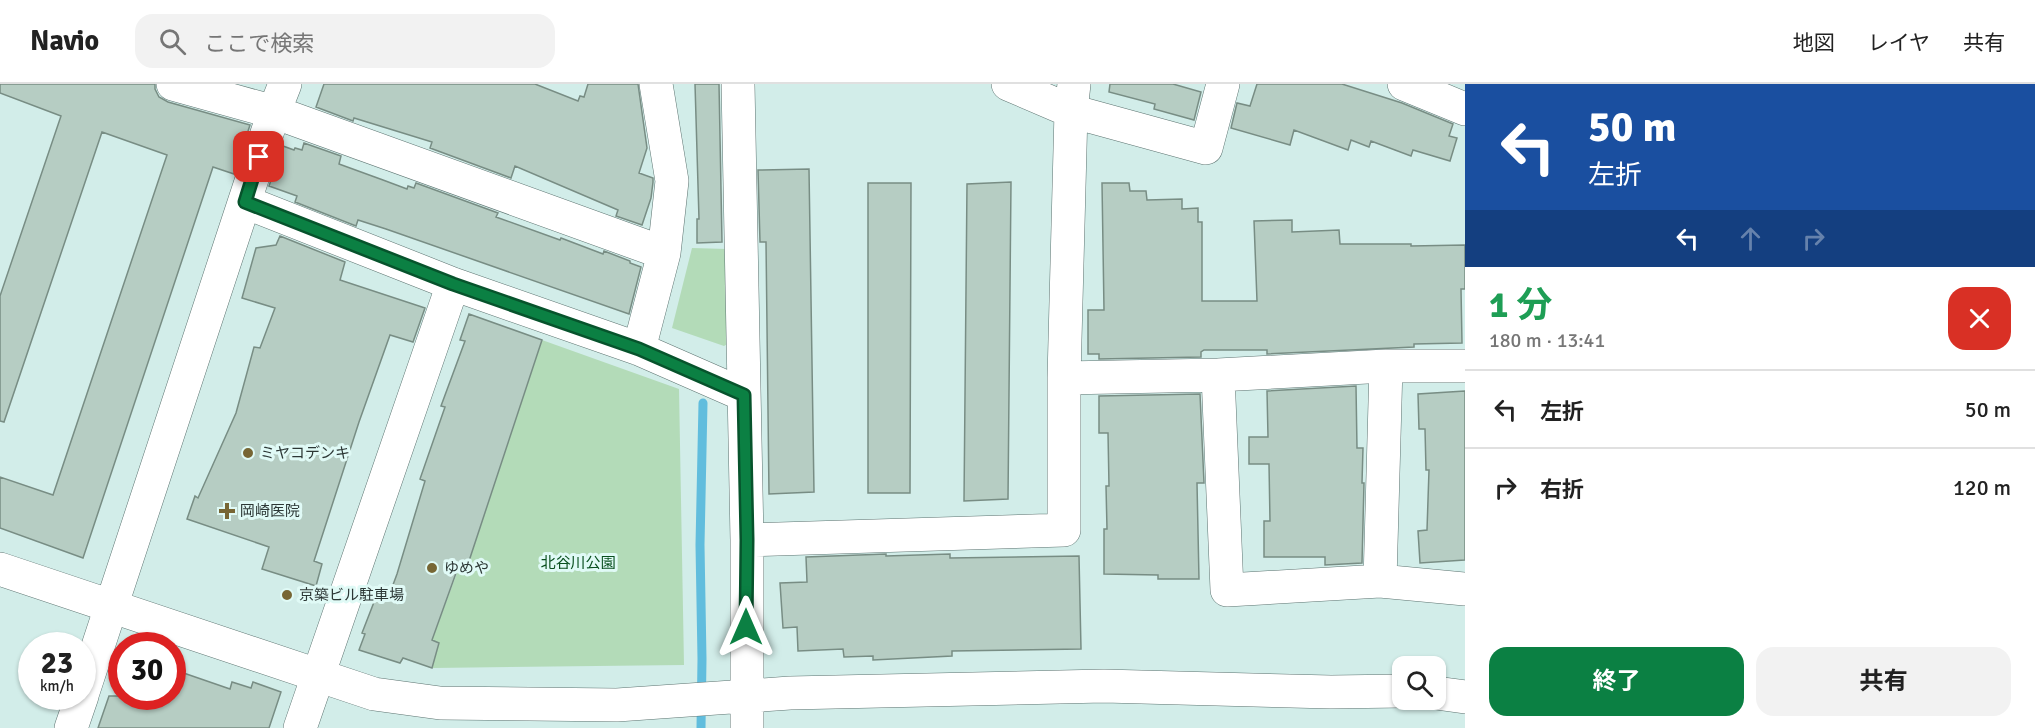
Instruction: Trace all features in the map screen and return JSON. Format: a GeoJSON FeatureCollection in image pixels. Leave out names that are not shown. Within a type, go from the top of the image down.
{"type":"FeatureCollection","features":[{"type":"Feature","properties":{"kind":"street"},"geometry":{"type":"LineString","coordinates":[[173,84],[279,98],[664,252]]}},
{"type":"Feature","properties":{"kind":"street"},"geometry":{"type":"LineString","coordinates":[[639,349],[664,252],[672,181],[656,84]]}},
{"type":"Feature","properties":{"kind":"street"},"geometry":{"type":"LineString","coordinates":[[738,84],[747,540],[741,707]]}},
{"type":"Feature","properties":{"kind":"street"},"geometry":{"type":"LineString","coordinates":[[1008,84],[1073,97],[1206,148],[1224,84]]}},
{"type":"Feature","properties":{"kind":"street"},"geometry":{"type":"LineString","coordinates":[[1404,84],[1465,109]]}},
{"type":"Feature","properties":{"kind":"street"},"geometry":{"type":"LineString","coordinates":[[747,540],[1064,530],[1064,378],[1073,97]]}},
{"type":"Feature","properties":{"kind":"street"},"geometry":{"type":"LineString","coordinates":[[96,654],[279,98]]}},
{"type":"Feature","properties":{"kind":"street"},"geometry":{"type":"LineString","coordinates":[[245,202],[453,284],[639,349],[744,395]]}},
{"type":"Feature","properties":{"kind":"street"},"geometry":{"type":"LineString","coordinates":[[300,728],[453,284]]}},
{"type":"Feature","properties":{"kind":"street"},"geometry":{"type":"LineString","coordinates":[[1064,378],[1218,375],[1386,366],[1465,366]]}},
{"type":"Feature","properties":{"kind":"street"},"geometry":{"type":"LineString","coordinates":[[1380,581],[1386,366]]}},
{"type":"Feature","properties":{"kind":"street"},"geometry":{"type":"LineString","coordinates":[[1218,375],[1227,590],[1380,581],[1465,589]]}},
{"type":"Feature","properties":{"kind":"street"},"geometry":{"type":"LineString","coordinates":[[0,569],[374,694],[440,703],[614,716],[690,699],[741,707],[790,693],[1104,686],[1392,692]]}},
{"type":"Feature","properties":{"kind":"street"},"geometry":{"type":"LineString","coordinates":[[1446,694],[1465,697]]}},
{"type":"Feature","properties":{"kind":"street"},"geometry":{"type":"LineString","coordinates":[[71,728],[77,710]]}},
{"type":"Feature","properties":{"kind":"green space"},"geometry":{"type":"Polygon","coordinates":[[[692,248],[727,249],[734,340],[724,346],[672,328],[692,248]]]}},
{"type":"Feature","properties":{"kind":"green space","name":"北谷川公園"},"geometry":{"type":"Polygon","coordinates":[[[542,340],[679,389],[684,665],[432,668],[439,643],[432,640],[542,340]]]}},
{"type":"Feature","properties":{"kind":"building"},"geometry":{"type":"Polygon","coordinates":[[[0,84],[155,84],[159,97],[168,102],[250,125],[234,174],[213,167],[83,558],[0,528],[0,477],[53,495],[167,155],[102,132],[4,422],[0,421],[0,296],[61,116],[0,93],[0,84]]]}},
{"type":"Feature","properties":{"kind":"building"},"geometry":{"type":"Polygon","coordinates":[[[324,84],[535,84],[578,101],[580,96],[584,97],[588,84],[638,84],[647,148],[639,173],[653,178],[651,198],[642,225],[616,216],[618,210],[515,166],[511,178],[430,148],[432,142],[354,118],[353,121],[316,107],[324,84]]]}},
{"type":"Feature","properties":{"kind":"building"},"geometry":{"type":"Polygon","coordinates":[[[695,84],[719,84],[722,242],[697,243],[697,219],[699,219],[695,84]]]}},
{"type":"Feature","properties":{"kind":"building"},"geometry":{"type":"Polygon","coordinates":[[[1110,84],[1173,84],[1201,92],[1194,120],[1154,109],[1155,104],[1109,92],[1110,84]]]}},
{"type":"Feature","properties":{"kind":"building"},"geometry":{"type":"Polygon","coordinates":[[[1257,84],[1342,84],[1402,103],[1453,124],[1449,136],[1457,138],[1450,161],[1413,150],[1411,156],[1371,141],[1369,147],[1351,140],[1348,150],[1294,130],[1290,145],[1231,128],[1237,103],[1250,106],[1257,84]]]}},
{"type":"Feature","properties":{"kind":"building"},"geometry":{"type":"Polygon","coordinates":[[[304,143],[341,156],[339,164],[407,189],[408,186],[414,188],[416,183],[498,213],[496,217],[560,240],[561,238],[603,254],[604,251],[630,261],[641,267],[629,314],[386,229],[358,220],[356,226],[295,202],[297,196],[269,186],[283,146],[302,150],[304,143]]]}},
{"type":"Feature","properties":{"kind":"building"},"geometry":{"type":"Polygon","coordinates":[[[809,169],[814,492],[769,494],[766,242],[760,242],[758,170],[809,169]]]}},
{"type":"Feature","properties":{"kind":"building"},"geometry":{"type":"Polygon","coordinates":[[[1011,182],[1008,499],[964,501],[967,184],[1011,182]]]}},
{"type":"Feature","properties":{"kind":"building"},"geometry":{"type":"Polygon","coordinates":[[[868,183],[911,183],[910,493],[868,493],[868,183]]]}},
{"type":"Feature","properties":{"kind":"building"},"geometry":{"type":"Polygon","coordinates":[[[1102,183],[1129,183],[1130,191],[1146,191],[1147,200],[1182,199],[1182,209],[1198,208],[1198,222],[1202,222],[1202,301],[1257,301],[1254,221],[1292,220],[1292,232],[1339,230],[1340,244],[1465,245],[1465,289],[1461,289],[1462,343],[1267,354],[1267,350],[1204,350],[1201,352],[1201,357],[1099,359],[1099,354],[1088,354],[1088,310],[1104,310],[1102,183]]]}},
{"type":"Feature","properties":{"kind":"building"},"geometry":{"type":"Polygon","coordinates":[[[280,236],[345,262],[340,280],[425,308],[413,342],[390,335],[314,561],[322,564],[316,586],[262,569],[269,547],[187,519],[195,496],[198,498],[236,413],[254,347],[260,348],[275,308],[242,298],[256,248],[276,245],[280,236]]]}},
{"type":"Feature","properties":{"kind":"building"},"geometry":{"type":"Polygon","coordinates":[[[469,314],[542,340],[468,564],[460,562],[432,640],[439,643],[432,668],[403,658],[400,663],[359,650],[365,634],[362,633],[376,597],[387,601],[397,574],[425,481],[420,479],[445,407],[441,406],[465,341],[460,340],[469,314]]]}},
{"type":"Feature","properties":{"kind":"building"},"geometry":{"type":"Polygon","coordinates":[[[1356,386],[1357,448],[1363,448],[1362,563],[1325,565],[1325,557],[1264,557],[1264,521],[1270,521],[1269,464],[1249,464],[1249,437],[1268,437],[1267,391],[1356,386]]]}},
{"type":"Feature","properties":{"kind":"building"},"geometry":{"type":"Polygon","coordinates":[[[1465,391],[1465,560],[1420,563],[1418,531],[1427,530],[1429,470],[1426,470],[1425,429],[1419,429],[1418,394],[1465,391]]]}},
{"type":"Feature","properties":{"kind":"building"},"geometry":{"type":"Polygon","coordinates":[[[1200,394],[1204,483],[1197,483],[1199,579],[1158,579],[1158,575],[1104,574],[1104,529],[1107,529],[1106,486],[1109,486],[1108,433],[1099,433],[1099,396],[1200,394]]]}},
{"type":"Feature","properties":{"kind":"building"},"geometry":{"type":"Polygon","coordinates":[[[886,554],[886,556],[950,554],[950,558],[1079,556],[1081,649],[952,651],[952,656],[873,660],[873,656],[844,657],[843,649],[798,651],[797,627],[783,628],[780,583],[807,582],[806,557],[886,554]]]}},
{"type":"Feature","properties":{"kind":"building"},"geometry":{"type":"Polygon","coordinates":[[[186,674],[230,689],[232,682],[251,688],[253,682],[281,692],[269,728],[98,728],[108,699],[108,710],[186,710],[186,674]]]}},
{"type":"Feature","properties":{"kind":"waterway"},"geometry":{"type":"LineString","coordinates":[[701,728],[700,545],[703,403]]}},
{"type":"Feature","properties":{"kind":"place","name":"ミヤコデンキ"},"geometry":{"type":"Point","coordinates":[248,453]}},
{"type":"Feature","properties":{"kind":"place","name":"岡崎医院"},"geometry":{"type":"Point","coordinates":[227,511]}},
{"type":"Feature","properties":{"kind":"place","name":"ゆめや"},"geometry":{"type":"Point","coordinates":[432,568]}},
{"type":"Feature","properties":{"kind":"place","name":"京築ビル駐車場"},"geometry":{"type":"Point","coordinates":[287,595]}},
{"type":"Feature","properties":{"kind":"route"},"geometry":{"type":"LineString","coordinates":[[259,157],[245,202],[453,284],[639,349],[744,395],[746,627]]}}]}
